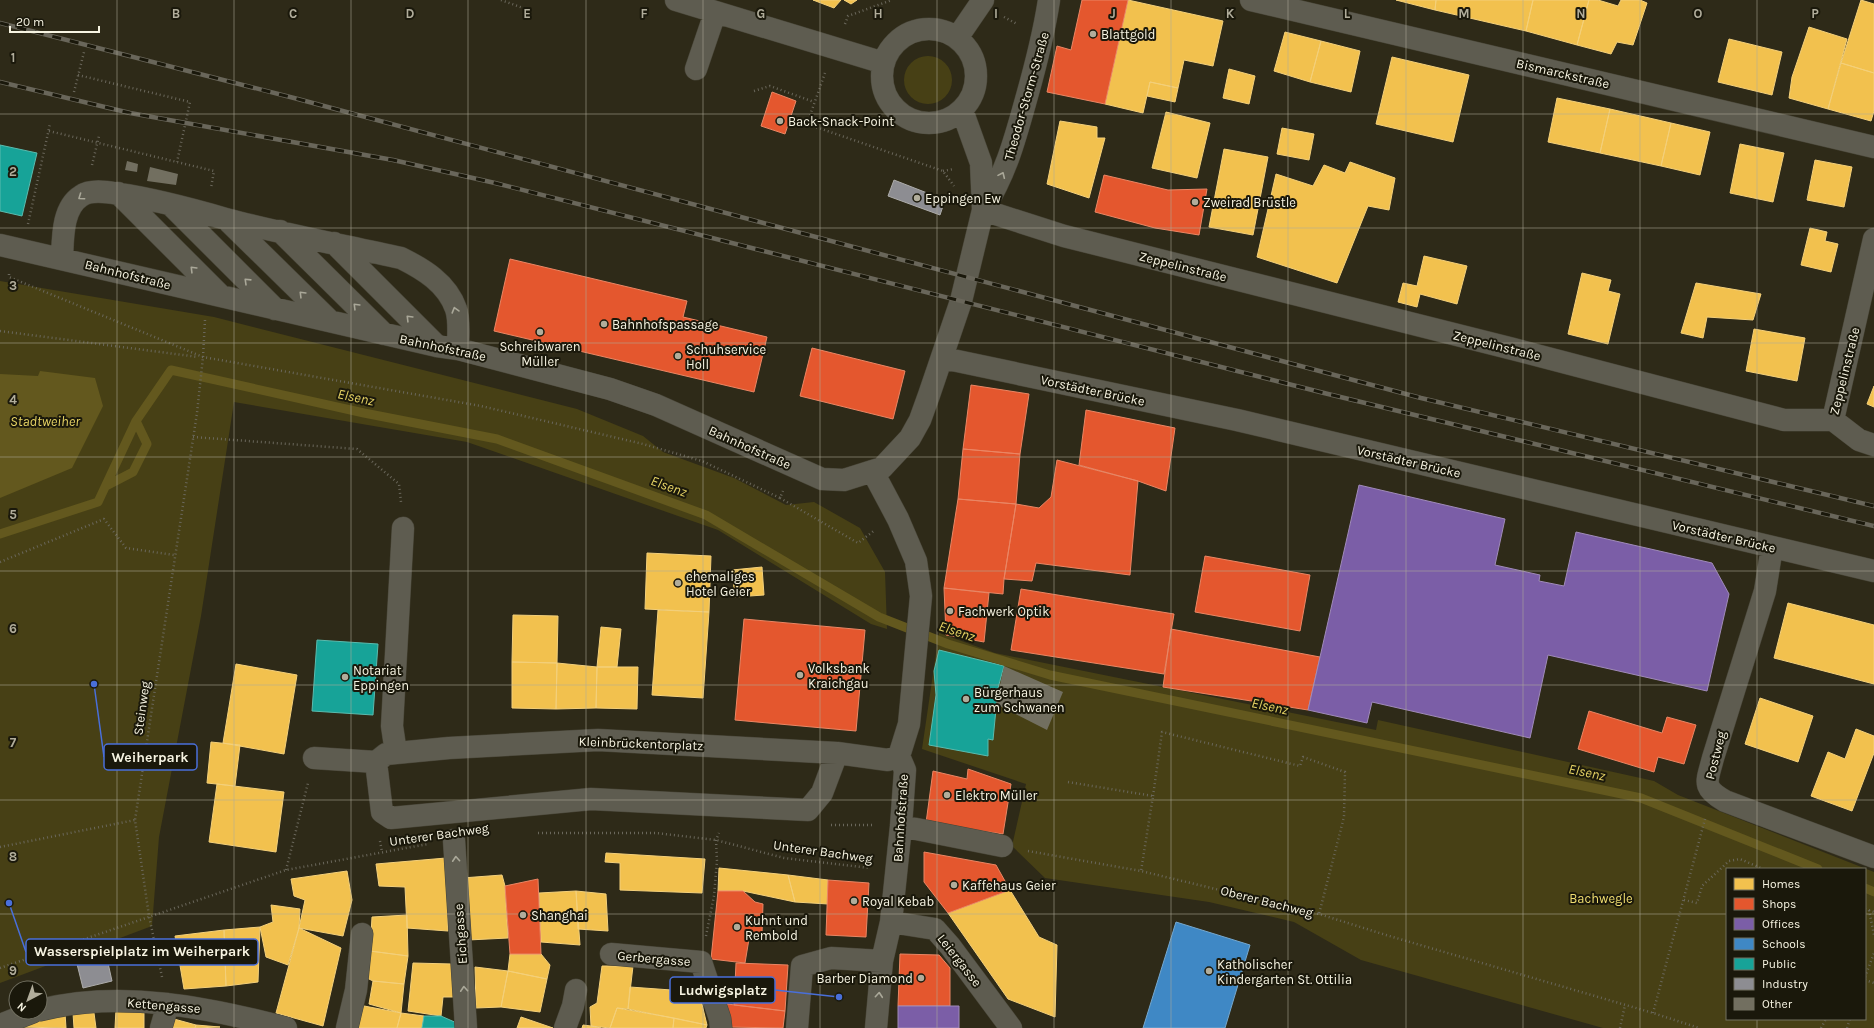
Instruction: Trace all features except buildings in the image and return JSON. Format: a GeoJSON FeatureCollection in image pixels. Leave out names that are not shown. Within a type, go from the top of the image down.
{"type":"FeatureCollection","features":[{"type":"Feature","properties":{"kind":"street"},"geometry":{"type":"LineString","coordinates":[[676,0],[884,63]]}},
{"type":"Feature","properties":{"kind":"street"},"geometry":{"type":"LineString","coordinates":[[957,38],[982,0]]}},
{"type":"Feature","properties":{"kind":"street","name":"Theodor-Storm-Straße"},"geometry":{"type":"LineString","coordinates":[[983,210],[994,192],[1011,154],[1044,34],[1049,0]]}},
{"type":"Feature","properties":{"kind":"street","name":"Bismarckstraße"},"geometry":{"type":"LineString","coordinates":[[1251,0],[1874,147]]}},
{"type":"Feature","properties":{"kind":"street"},"geometry":{"type":"LineString","coordinates":[[696,69],[715,13]]}},
{"type":"Feature","properties":{"kind":"street"},"geometry":{"type":"LineString","coordinates":[[934,29],[942,30],[957,38],[968,50],[976,73],[972,97],[962,110],[948,120],[939,122],[922,122],[905,117],[898,112],[887,98],[882,81],[884,63],[891,48],[896,42],[914,32],[934,29]]}},
{"type":"Feature","properties":{"kind":"street","name":"Theodor-Storm-Straße"},"geometry":{"type":"LineString","coordinates":[[943,358],[968,277],[983,210],[981,163],[962,110]]}},
{"type":"Feature","properties":{"kind":"street"},"geometry":{"type":"LineString","coordinates":[[62,258],[67,215],[73,203],[81,196],[92,191],[118,194],[401,258],[420,267],[438,281],[448,294],[456,309],[458,349]]}},
{"type":"Feature","properties":{"kind":"street"},"geometry":{"type":"LineString","coordinates":[[118,194],[214,294]]}},
{"type":"Feature","properties":{"kind":"street"},"geometry":{"type":"LineString","coordinates":[[172,206],[275,309]]}},
{"type":"Feature","properties":{"kind":"street","name":"Zeppelinstraße"},"geometry":{"type":"LineString","coordinates":[[983,210],[1064,236],[1506,347],[1784,420],[1833,420],[1874,239]]}},
{"type":"Feature","properties":{"kind":"street"},"geometry":{"type":"LineString","coordinates":[[226,218],[330,321]]}},
{"type":"Feature","properties":{"kind":"street"},"geometry":{"type":"LineString","coordinates":[[280,231],[384,334]]}},
{"type":"Feature","properties":{"kind":"street"},"geometry":{"type":"LineString","coordinates":[[334,243],[437,346]]}},
{"type":"Feature","properties":{"kind":"street","name":"Bahnhofstraße"},"geometry":{"type":"LineString","coordinates":[[7,246],[384,334],[437,346],[458,349],[610,389],[656,405],[822,479],[844,480],[882,468],[910,438],[920,420],[943,358]]}},
{"type":"Feature","properties":{"kind":"street","name":"Vorstädter Brücke"},"geometry":{"type":"LineString","coordinates":[[943,358],[1237,420],[1874,571]]}},
{"type":"Feature","properties":{"kind":"street"},"geometry":{"type":"LineString","coordinates":[[1833,420],[1859,440],[1874,445]]}},
{"type":"Feature","properties":{"kind":"street","name":"Bahnhofstraße"},"geometry":{"type":"LineString","coordinates":[[873,472],[898,519],[916,561],[921,596],[909,724],[899,756],[905,770],[901,826],[891,922],[882,961],[876,1028]]}},
{"type":"Feature","properties":{"kind":"street"},"geometry":{"type":"LineString","coordinates":[[403,528],[392,726],[386,757],[382,812],[391,818],[591,799],[808,810],[822,793],[836,753]]}},
{"type":"Feature","properties":{"kind":"street","name":"Postweg"},"geometry":{"type":"LineString","coordinates":[[1772,547],[1765,591],[1713,758],[1707,783],[1712,794],[1725,801],[1874,857]]}},
{"type":"Feature","properties":{"kind":"street","name":"Kleinbrückentorplatz"},"geometry":{"type":"LineString","coordinates":[[314,758],[386,757],[449,748],[598,740],[836,753],[888,760],[899,756]]}},
{"type":"Feature","properties":{"kind":"street"},"geometry":{"type":"LineString","coordinates":[[901,826],[1002,846]]}},
{"type":"Feature","properties":{"kind":"street","name":"Eichgasse"},"geometry":{"type":"LineString","coordinates":[[454,840],[466,1028]]}},
{"type":"Feature","properties":{"kind":"street","name":"Leiergasse"},"geometry":{"type":"LineString","coordinates":[[891,922],[935,929],[950,946],[1011,1028]]}},
{"type":"Feature","properties":{"kind":"street"},"geometry":{"type":"LineString","coordinates":[[347,1028],[356,990],[362,934]]}},
{"type":"Feature","properties":{"kind":"street","name":"Gerbergasse"},"geometry":{"type":"LineString","coordinates":[[611,954],[701,962],[720,1019],[721,1028]]}},
{"type":"Feature","properties":{"kind":"street"},"geometry":{"type":"LineString","coordinates":[[797,1028],[802,966],[831,958],[882,961]]}},
{"type":"Feature","properties":{"kind":"street"},"geometry":{"type":"LineString","coordinates":[[565,1028],[573,1006],[576,990]]}},
{"type":"Feature","properties":{"kind":"street","name":"Kettengasse"},"geometry":{"type":"LineString","coordinates":[[48,1008],[72,1004],[128,1001],[194,1006],[286,1028]]}},
{"type":"Feature","properties":{"kind":"street"},"geometry":{"type":"LineString","coordinates":[[161,1028],[168,1004]]}},
{"type":"Feature","properties":{"kind":"street"},"geometry":{"type":"LineString","coordinates":[[0,1024],[11,1020]]}},
{"type":"Feature","properties":{"kind":"path"},"geometry":{"type":"LineString","coordinates":[[501,0],[523,8]]}},
{"type":"Feature","properties":{"kind":"path"},"geometry":{"type":"LineString","coordinates":[[892,0],[848,16],[833,48],[807,124],[943,171],[954,184],[960,201],[983,210]]}},
{"type":"Feature","properties":{"kind":"path"},"geometry":{"type":"LineString","coordinates":[[982,0],[1008,20],[1044,34]]}},
{"type":"Feature","properties":{"kind":"path"},"geometry":{"type":"LineString","coordinates":[[74,92],[84,52]]}},
{"type":"Feature","properties":{"kind":"path"},"geometry":{"type":"LineString","coordinates":[[78,75],[190,102],[177,162]]}},
{"type":"Feature","properties":{"kind":"path"},"geometry":{"type":"LineString","coordinates":[[754,91],[770,86],[814,102]]}},
{"type":"Feature","properties":{"kind":"path"},"geometry":{"type":"LineString","coordinates":[[28,226],[50,124]]}},
{"type":"Feature","properties":{"kind":"path"},"geometry":{"type":"LineString","coordinates":[[48,131],[214,171]]}},
{"type":"Feature","properties":{"kind":"path"},"geometry":{"type":"LineString","coordinates":[[91,171],[99,136]]}},
{"type":"Feature","properties":{"kind":"path"},"geometry":{"type":"LineString","coordinates":[[7,246],[9,277],[203,357]]}},
{"type":"Feature","properties":{"kind":"path","name":"Steinweg"},"geometry":{"type":"LineString","coordinates":[[168,1004],[149,916],[135,820],[174,555],[197,413],[203,357],[214,294]]}},
{"type":"Feature","properties":{"kind":"path"},"geometry":{"type":"LineString","coordinates":[[0,331],[203,357],[481,406],[644,444],[702,461],[780,498],[858,543],[870,532],[898,519]]}},
{"type":"Feature","properties":{"kind":"path"},"geometry":{"type":"LineString","coordinates":[[193,437],[358,449],[400,484],[403,528]]}},
{"type":"Feature","properties":{"kind":"path"},"geometry":{"type":"LineString","coordinates":[[780,498],[794,467]]}},
{"type":"Feature","properties":{"kind":"path"},"geometry":{"type":"LineString","coordinates":[[0,562],[104,519],[126,548],[174,555]]}},
{"type":"Feature","properties":{"kind":"path"},"geometry":{"type":"LineString","coordinates":[[1141,871],[1162,732],[1300,766],[1303,757],[1344,772],[1344,817],[1319,914]]}},
{"type":"Feature","properties":{"kind":"path"},"geometry":{"type":"LineString","coordinates":[[286,870],[314,758]]}},
{"type":"Feature","properties":{"kind":"path"},"geometry":{"type":"LineString","coordinates":[[1068,782],[1153,796]]}},
{"type":"Feature","properties":{"kind":"path"},"geometry":{"type":"LineString","coordinates":[[1653,1013],[1705,817]]}},
{"type":"Feature","properties":{"kind":"path"},"geometry":{"type":"LineString","coordinates":[[0,847],[135,820]]}},
{"type":"Feature","properties":{"kind":"path","name":"Unterer Bachweg"},"geometry":{"type":"LineString","coordinates":[[531,832],[656,833],[716,840],[784,858],[896,871]]}},
{"type":"Feature","properties":{"kind":"path","name":"Unterer Bachweg"},"geometry":{"type":"LineString","coordinates":[[0,968],[286,870],[454,840]]}},
{"type":"Feature","properties":{"kind":"path"},"geometry":{"type":"LineString","coordinates":[[701,962],[714,896],[717,861],[716,840]]}},
{"type":"Feature","properties":{"kind":"path","name":"Oberer Bachweg"},"geometry":{"type":"LineString","coordinates":[[1002,846],[1141,871],[1319,914],[1699,1028]]}},
{"type":"Feature","properties":{"kind":"path"},"geometry":{"type":"LineString","coordinates":[[1684,900],[1697,903],[1702,886],[1729,861],[1740,859],[1761,868]]}},
{"type":"Feature","properties":{"kind":"path"},"geometry":{"type":"LineString","coordinates":[[1866,909],[1874,912]]}},
{"type":"Feature","properties":{"kind":"path"},"geometry":{"type":"LineString","coordinates":[[1869,910],[1874,935]]}},
{"type":"Feature","properties":{"kind":"path"},"geometry":{"type":"LineString","coordinates":[[1866,974],[1874,953]]}},
{"type":"Feature","properties":{"kind":"path"},"geometry":{"type":"LineString","coordinates":[[1620,1028],[1625,1005]]}},
{"type":"Feature","properties":{"kind":"green space"},"geometry":{"type":"Polygon","coordinates":[[[923,56],[933,56],[945,63],[952,75],[952,85],[945,97],[933,104],[923,104],[915,100],[908,93],[904,85],[904,75],[908,67],[915,60],[923,56]]]}},
{"type":"Feature","properties":{"kind":"green space"},"geometry":{"type":"Polygon","coordinates":[[[0,281],[214,317],[577,409],[643,436],[663,452],[734,478],[786,505],[814,502],[860,528],[885,572],[887,629],[871,624],[718,530],[467,442],[234,402],[201,616],[159,837],[152,926],[0,983],[0,281]]]}},
{"type":"Feature","properties":{"kind":"green space","name":"Bachwegle"},"geometry":{"type":"Polygon","coordinates":[[[939,633],[995,653],[1376,730],[1378,720],[1654,781],[1678,795],[1864,868],[1726,868],[1726,1020],[1866,1020],[1866,869],[1874,872],[1874,1028],[1603,1028],[1361,960],[1294,922],[1209,902],[1045,878],[1012,846],[1026,784],[922,749],[939,633]]]}},
{"type":"Feature","properties":{"kind":"water","name":"Stadtweiher"},"geometry":{"type":"Polygon","coordinates":[[[40,371],[95,378],[103,406],[72,468],[0,498],[0,374],[38,376],[40,371]]]}},
{"type":"Feature","properties":{"kind":"waterway","name":"Elsenz"},"geometry":{"type":"LineString","coordinates":[[0,534],[98,502],[136,421],[171,370],[364,413],[497,439],[706,515],[879,617],[948,644],[1050,675],[1641,798],[1816,868]]}},
{"type":"Feature","properties":{"kind":"waterway","name":"Elsenz"},"geometry":{"type":"LineString","coordinates":[[106,486],[133,472],[147,444],[136,421]]}},
{"type":"Feature","properties":{"kind":"waterway","name":"Elsenz"},"geometry":{"type":"LineString","coordinates":[[1866,888],[1874,892]]}},
{"type":"Feature","properties":{"kind":"railway"},"geometry":{"type":"LineString","coordinates":[[0,23],[294,98],[1421,398],[1874,506]]}},
{"type":"Feature","properties":{"kind":"railway"},"geometry":{"type":"LineString","coordinates":[[0,82],[130,113],[393,160],[495,183],[1328,394],[1874,526]]}},
{"type":"Feature","properties":{"kind":"place","name":"Blattgold"},"geometry":{"type":"Point","coordinates":[1093,34]}},
{"type":"Feature","properties":{"kind":"place","name":"Back-Snack-Point"},"geometry":{"type":"Point","coordinates":[780,121]}},
{"type":"Feature","properties":{"kind":"place","name":"Eppingen Ew"},"geometry":{"type":"Point","coordinates":[917,198]}},
{"type":"Feature","properties":{"kind":"place","name":"Zweirad Brüstle"},"geometry":{"type":"Point","coordinates":[1195,202]}},
{"type":"Feature","properties":{"kind":"place","name":"Bahnhofspassage"},"geometry":{"type":"Point","coordinates":[604,324]}},
{"type":"Feature","properties":{"kind":"place","name":"Schreibwaren Müller"},"geometry":{"type":"Point","coordinates":[540,332]}},
{"type":"Feature","properties":{"kind":"place","name":"Schuhservice Holl"},"geometry":{"type":"Point","coordinates":[678,356]}},
{"type":"Feature","properties":{"kind":"place","name":"ehemaliges Hotel Geier"},"geometry":{"type":"Point","coordinates":[678,583]}},
{"type":"Feature","properties":{"kind":"place","name":"Fachwerk Optik"},"geometry":{"type":"Point","coordinates":[950,611]}},
{"type":"Feature","properties":{"kind":"place","name":"Volksbank Kraichgau"},"geometry":{"type":"Point","coordinates":[800,675]}},
{"type":"Feature","properties":{"kind":"place","name":"Notariat Eppingen"},"geometry":{"type":"Point","coordinates":[345,677]}},
{"type":"Feature","properties":{"kind":"place","name":"Weiherpark"},"geometry":{"type":"Point","coordinates":[94,684]}},
{"type":"Feature","properties":{"kind":"place","name":"Bürgerhaus zum Schwanen"},"geometry":{"type":"Point","coordinates":[966,699]}},
{"type":"Feature","properties":{"kind":"place","name":"Elektro Müller"},"geometry":{"type":"Point","coordinates":[947,795]}},
{"type":"Feature","properties":{"kind":"place","name":"Kaffehaus Geier"},"geometry":{"type":"Point","coordinates":[954,885]}},
{"type":"Feature","properties":{"kind":"place","name":"Royal Kebab"},"geometry":{"type":"Point","coordinates":[854,901]}},
{"type":"Feature","properties":{"kind":"place","name":"Wasserspielplatz im Weiherpark"},"geometry":{"type":"Point","coordinates":[9,903]}},
{"type":"Feature","properties":{"kind":"place","name":"Shanghai"},"geometry":{"type":"Point","coordinates":[523,915]}},
{"type":"Feature","properties":{"kind":"place","name":"Kuhnt und Rembold"},"geometry":{"type":"Point","coordinates":[737,927]}},
{"type":"Feature","properties":{"kind":"place","name":"Katholischer Kindergarten St. Ottilia"},"geometry":{"type":"Point","coordinates":[1209,971]}},
{"type":"Feature","properties":{"kind":"place","name":"Barber Diamond"},"geometry":{"type":"Point","coordinates":[921,978]}},
{"type":"Feature","properties":{"kind":"place","name":"Ludwigsplatz"},"geometry":{"type":"Point","coordinates":[839,997]}}]}
